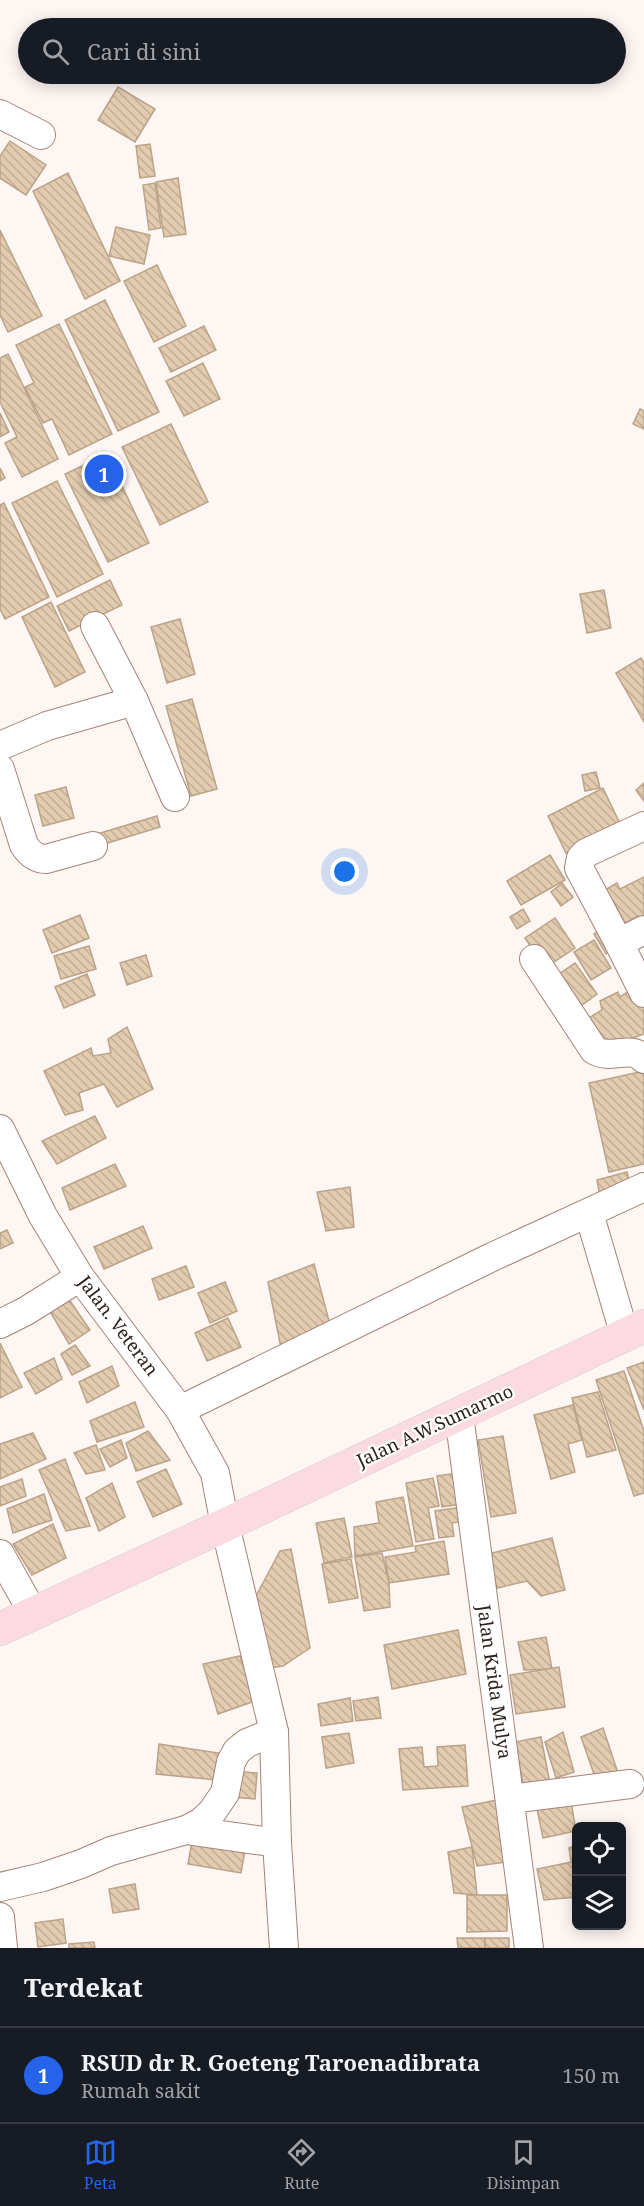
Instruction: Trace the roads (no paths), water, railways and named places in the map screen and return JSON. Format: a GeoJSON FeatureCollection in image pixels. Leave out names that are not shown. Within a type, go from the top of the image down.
{"type":"FeatureCollection","features":[{"type":"Feature","properties":{"kind":"main road","name":"Jalan A.W.Sumarmo"},"geometry":{"type":"LineString","coordinates":[[0,1629],[225,1526],[634,1331]]}},
{"type":"Feature","properties":{"kind":"street"},"geometry":{"type":"LineString","coordinates":[[0,114],[41,135]]}},
{"type":"Feature","properties":{"kind":"street"},"geometry":{"type":"LineString","coordinates":[[95,626],[134,701],[175,797]]}},
{"type":"Feature","properties":{"kind":"street"},"geometry":{"type":"LineString","coordinates":[[0,746],[47,726],[134,701]]}},
{"type":"Feature","properties":{"kind":"street"},"geometry":{"type":"LineString","coordinates":[[0,769],[24,845],[29,852],[40,859],[46,859],[93,846]]}},
{"type":"Feature","properties":{"kind":"street"},"geometry":{"type":"LineString","coordinates":[[644,826],[586,853],[580,858],[579,868],[644,993]]}},
{"type":"Feature","properties":{"kind":"street"},"geometry":{"type":"LineString","coordinates":[[619,943],[644,930]]}},
{"type":"Feature","properties":{"kind":"street"},"geometry":{"type":"LineString","coordinates":[[534,959],[594,1050],[607,1055],[631,1051],[639,1053],[644,1059]]}},
{"type":"Feature","properties":{"kind":"street","name":"Jalan. Veteran"},"geometry":{"type":"LineString","coordinates":[[0,1129],[43,1216],[80,1277],[180,1410],[215,1473],[225,1526],[274,1732],[277,1843],[284,1948]]}},
{"type":"Feature","properties":{"kind":"street"},"geometry":{"type":"LineString","coordinates":[[180,1410],[492,1257],[644,1187]]}},
{"type":"Feature","properties":{"kind":"street"},"geometry":{"type":"LineString","coordinates":[[589,1213],[634,1331]]}},
{"type":"Feature","properties":{"kind":"street"},"geometry":{"type":"LineString","coordinates":[[0,1324],[26,1311],[80,1277]]}},
{"type":"Feature","properties":{"kind":"street","name":"Jalan Krida Mulya"},"geometry":{"type":"LineString","coordinates":[[459,1415],[529,1948]]}},
{"type":"Feature","properties":{"kind":"street"},"geometry":{"type":"LineString","coordinates":[[0,1554],[33,1613]]}},
{"type":"Feature","properties":{"kind":"street"},"geometry":{"type":"LineString","coordinates":[[0,1887],[43,1877],[111,1851],[186,1830],[200,1823],[213,1812],[225,1792],[231,1762],[237,1751],[248,1743],[274,1732]]}},
{"type":"Feature","properties":{"kind":"street"},"geometry":{"type":"LineString","coordinates":[[510,1799],[630,1784]]}},
{"type":"Feature","properties":{"kind":"street"},"geometry":{"type":"LineString","coordinates":[[186,1830],[277,1843]]}},
{"type":"Feature","properties":{"kind":"street"},"geometry":{"type":"LineString","coordinates":[[0,1917],[3,1948]]}},
{"type":"Feature","properties":{"kind":"place","name":"RSUD dr R. Goeteng Taroenadibrata"},"geometry":{"type":"Point","coordinates":[104,474]}}]}
